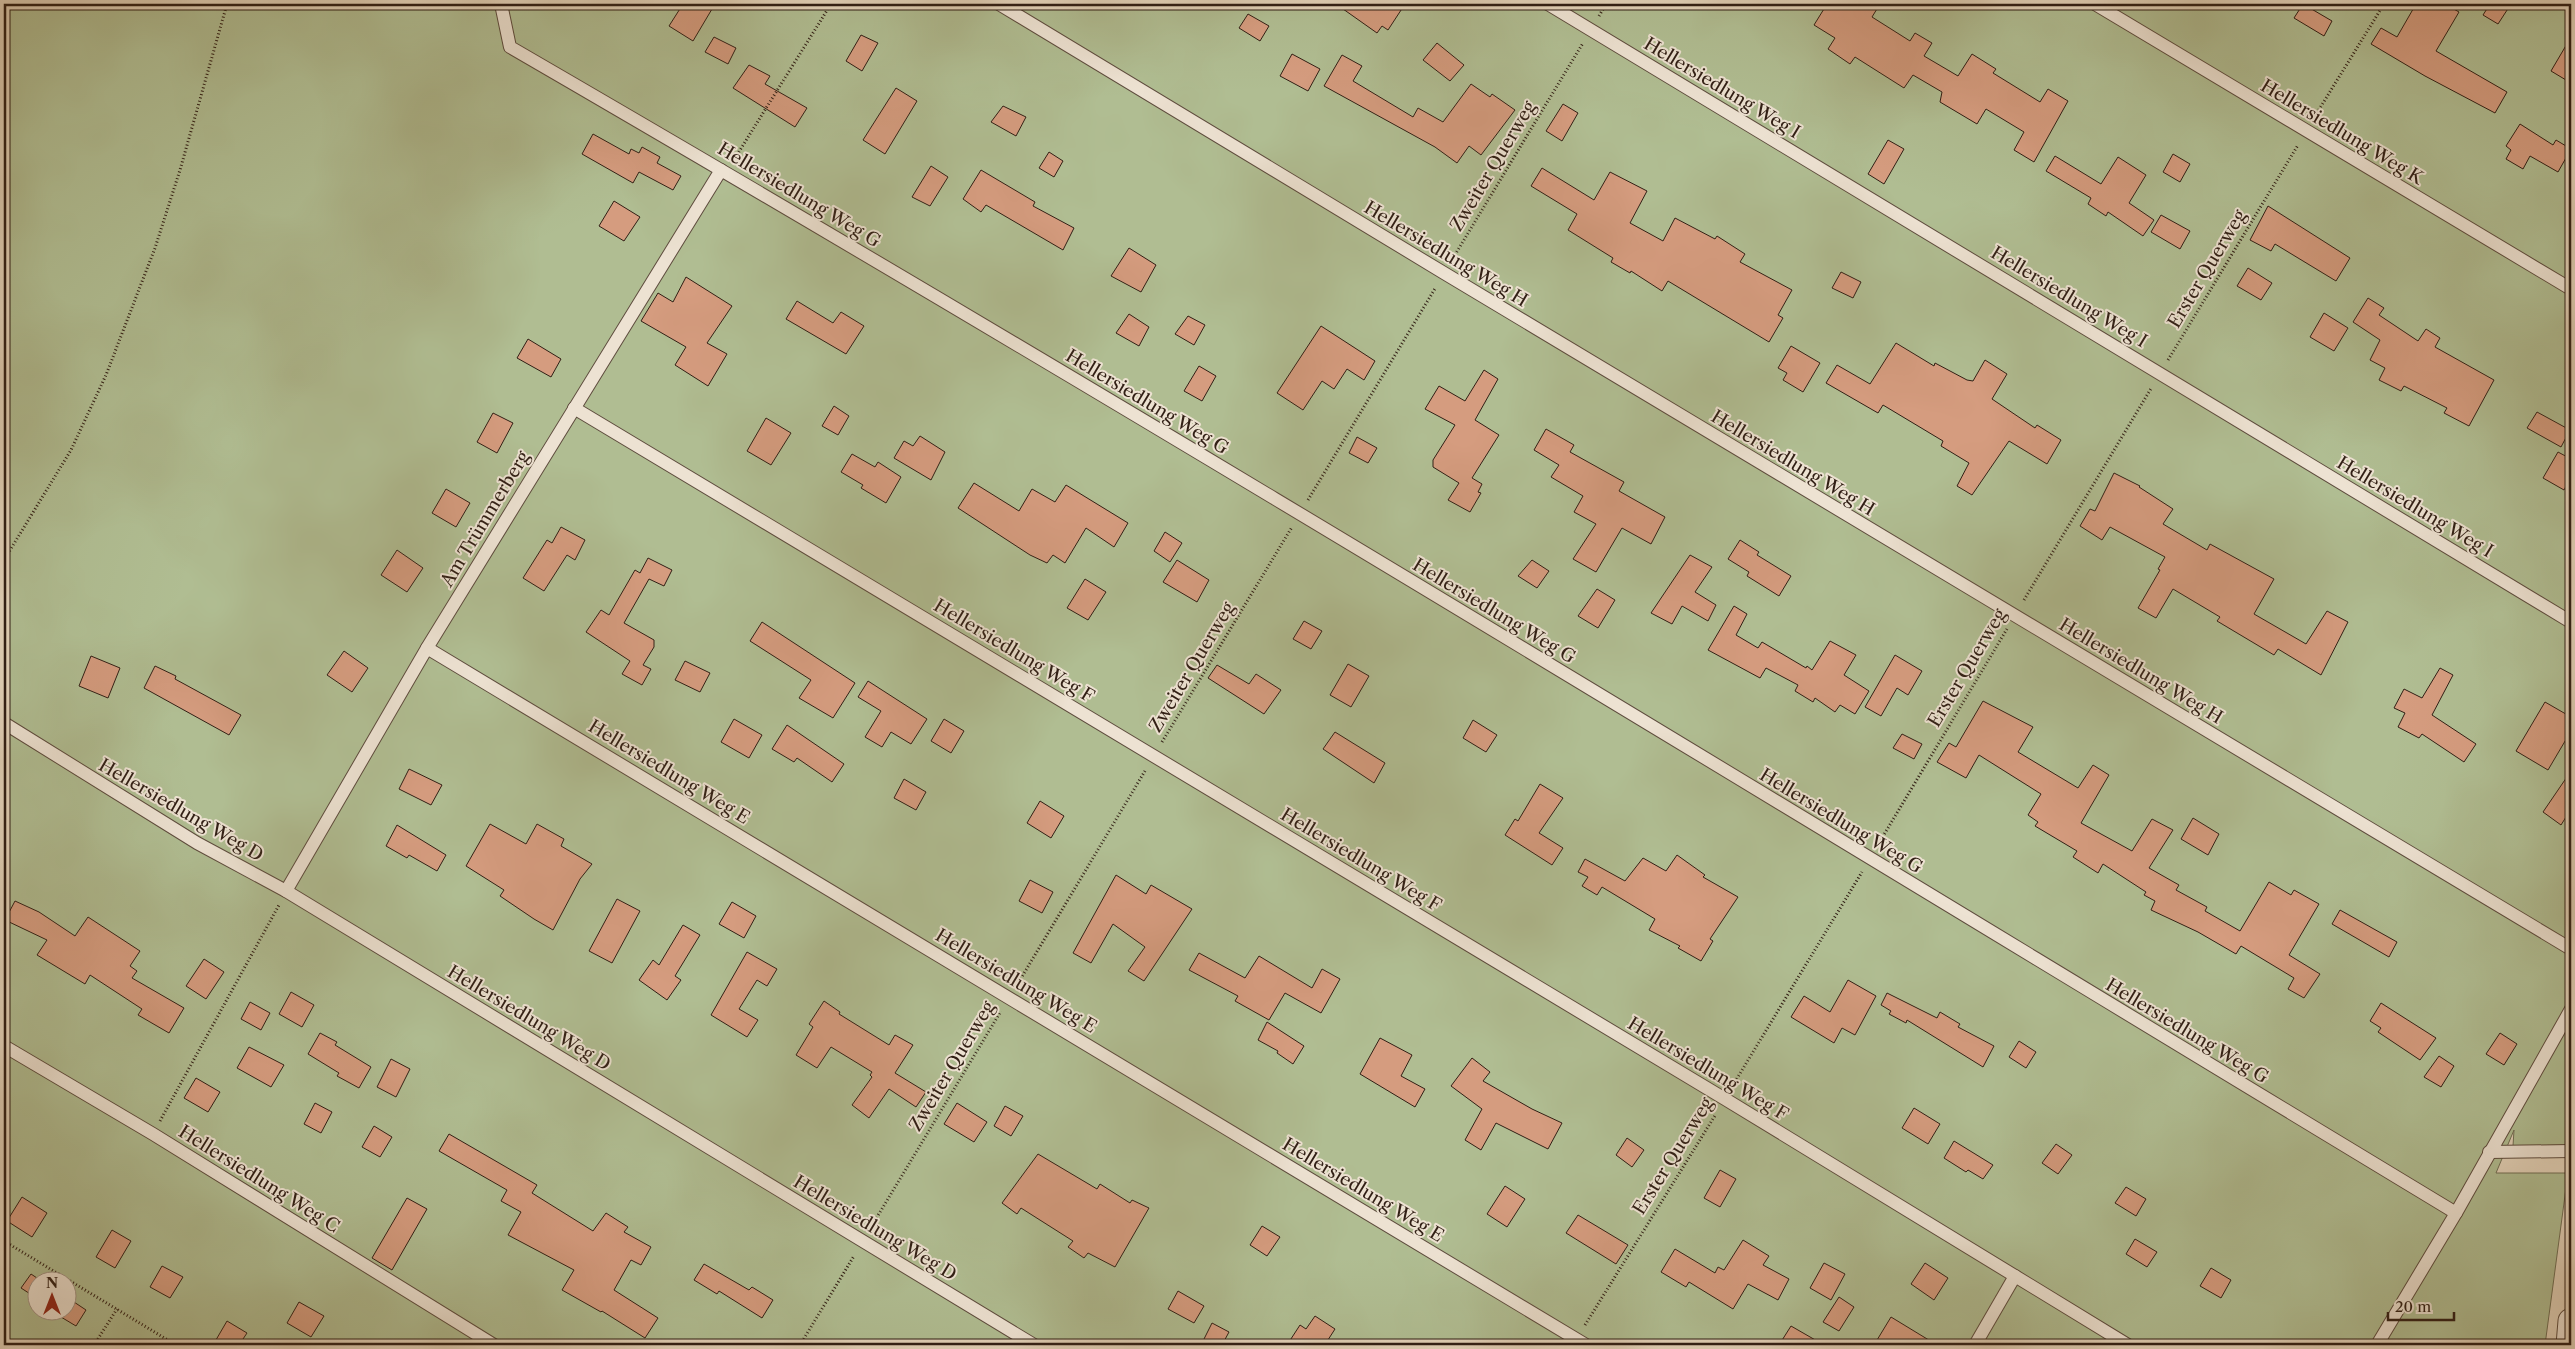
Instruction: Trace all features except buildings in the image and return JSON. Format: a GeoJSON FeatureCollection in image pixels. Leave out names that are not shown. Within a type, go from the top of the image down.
{"type":"FeatureCollection","features":[{"type":"Feature","properties":{"kind":"street"},"geometry":{"type":"LineString","coordinates":[[2569,1345],[2571,1321]]}},
{"type":"Feature","properties":{"kind":"lane","name":"Hellersiedlung Weg G"},"geometry":{"type":"LineString","coordinates":[[501,4],[510,47],[724,171],[1300,514],[2456,1213]]}},
{"type":"Feature","properties":{"kind":"lane","name":"Hellersiedlung Weg H"},"geometry":{"type":"LineString","coordinates":[[999,4],[2014,616],[2571,949]]}},
{"type":"Feature","properties":{"kind":"lane","name":"Hellersiedlung Weg I"},"geometry":{"type":"LineString","coordinates":[[1548,4],[2571,622]]}},
{"type":"Feature","properties":{"kind":"lane","name":"Hellersiedlung Weg K"},"geometry":{"type":"LineString","coordinates":[[2095,4],[2571,289]]}},
{"type":"Feature","properties":{"kind":"lane","name":"Am Trümmerberg"},"geometry":{"type":"LineString","coordinates":[[286,891],[427,648],[574,408],[724,171]]}},
{"type":"Feature","properties":{"kind":"lane","name":"Hellersiedlung Weg F"},"geometry":{"type":"LineString","coordinates":[[574,408],[1725,1099],[2128,1345]]}},
{"type":"Feature","properties":{"kind":"lane","name":"Hellersiedlung Weg E"},"geometry":{"type":"LineString","coordinates":[[427,648],[1581,1342]]}},
{"type":"Feature","properties":{"kind":"lane","name":"Hellersiedlung Weg D"},"geometry":{"type":"LineString","coordinates":[[4,723],[197,843],[286,891],[1034,1345]]}},
{"type":"Feature","properties":{"kind":"lane"},"geometry":{"type":"LineString","coordinates":[[2377,1345],[2456,1213],[2571,1009]]}},
{"type":"Feature","properties":{"kind":"lane","name":"Hellersiedlung Weg C"},"geometry":{"type":"LineString","coordinates":[[4,1046],[153,1134],[494,1345]]}},
{"type":"Feature","properties":{"kind":"lane"},"geometry":{"type":"LineString","coordinates":[[2489,1152],[2571,1151]]}},
{"type":"Feature","properties":{"kind":"lane"},"geometry":{"type":"LineString","coordinates":[[1975,1345],[2015,1276]]}},
{"type":"Feature","properties":{"kind":"path"},"geometry":{"type":"LineString","coordinates":[[4,560],[71,450],[106,375],[154,248],[180,170],[227,4]]}},
{"type":"Feature","properties":{"kind":"path"},"geometry":{"type":"LineString","coordinates":[[724,171],[831,4]]}},
{"type":"Feature","properties":{"kind":"path","name":"Zweiter Querweg"},"geometry":{"type":"LineString","coordinates":[[800,1345],[1606,4]]}},
{"type":"Feature","properties":{"kind":"path","name":"Erster Querweg"},"geometry":{"type":"LineString","coordinates":[[1581,1342],[2014,616],[2384,4]]}},
{"type":"Feature","properties":{"kind":"path"},"geometry":{"type":"LineString","coordinates":[[153,1134],[286,891]]}},
{"type":"Feature","properties":{"kind":"path"},"geometry":{"type":"LineString","coordinates":[[4,1242],[176,1345]]}},
{"type":"Feature","properties":{"kind":"path"},"geometry":{"type":"LineString","coordinates":[[94,1345],[116,1309]]}},
{"type":"Feature","properties":{"kind":"green space"},"geometry":{"type":"Polygon","coordinates":[[[4,4],[2571,4],[2571,1145],[2513,1146],[2514,1130],[2496,1173],[2568,1173],[2545,1345],[4,1345],[4,4]]]}}]}
